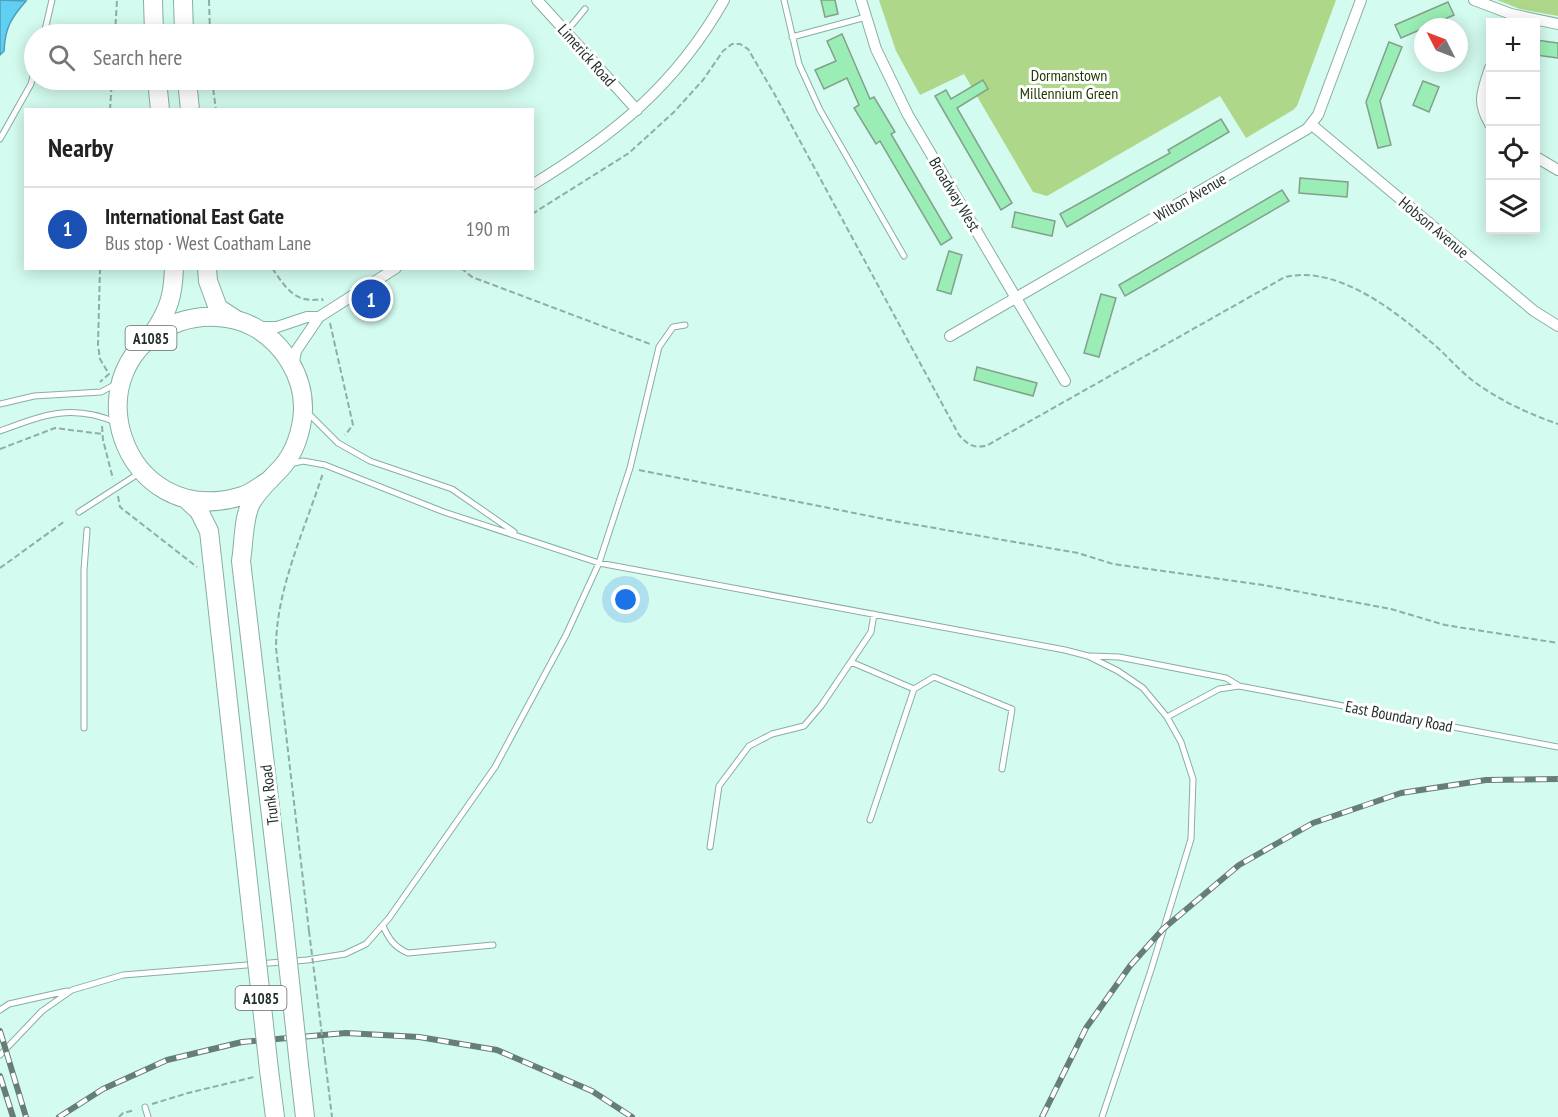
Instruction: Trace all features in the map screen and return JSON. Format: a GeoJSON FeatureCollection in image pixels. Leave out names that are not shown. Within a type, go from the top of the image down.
{"type":"FeatureCollection","features":[{"type":"Feature","properties":{"kind":"main road"},"geometry":{"type":"LineString","coordinates":[[153,0],[154,24]]}},
{"type":"Feature","properties":{"kind":"main road"},"geometry":{"type":"LineString","coordinates":[[183,0],[184,24]]}},
{"type":"Feature","properties":{"kind":"main road"},"geometry":{"type":"LineString","coordinates":[[158,90],[160,108]]}},
{"type":"Feature","properties":{"kind":"main road"},"geometry":{"type":"LineString","coordinates":[[188,90],[190,108]]}},
{"type":"Feature","properties":{"kind":"main road","name":"A1085"},"geometry":{"type":"LineString","coordinates":[[150,339],[166,314],[173,294],[174,270]]}},
{"type":"Feature","properties":{"kind":"main road","name":"A1085"},"geometry":{"type":"LineString","coordinates":[[207,270],[208,281],[218,308],[235,320]]}},
{"type":"Feature","properties":{"kind":"main road","name":"A1085"},"geometry":{"type":"LineString","coordinates":[[212,316],[235,320],[254,327],[283,351],[293,367],[300,387],[303,408],[301,429],[294,449],[270,480],[244,495],[215,502],[186,498],[170,492],[154,483],[141,471],[127,449],[119,424],[118,403],[122,382],[132,358],[150,339],[168,326],[190,318],[212,316]]}},
{"type":"Feature","properties":{"kind":"main road","name":"Trunk Road"},"geometry":{"type":"LineString","coordinates":[[270,480],[252,502],[241,561],[305,1117]]}},
{"type":"Feature","properties":{"kind":"main road","name":"Trunk Road"},"geometry":{"type":"LineString","coordinates":[[186,498],[199,511],[209,531],[253,926],[263,1073],[275,1117]]}},
{"type":"Feature","properties":{"kind":"street","name":"Limerick Road"},"geometry":{"type":"LineString","coordinates":[[537,0],[638,110]]}},
{"type":"Feature","properties":{"kind":"street"},"geometry":{"type":"LineString","coordinates":[[534,184],[608,135],[638,110],[671,76],[724,0]]}},
{"type":"Feature","properties":{"kind":"street","name":"Broadway West"},"geometry":{"type":"LineString","coordinates":[[861,0],[885,68],[908,115],[1065,381]]}},
{"type":"Feature","properties":{"kind":"street"},"geometry":{"type":"LineString","coordinates":[[1312,125],[1318,115],[1361,0]]}},
{"type":"Feature","properties":{"kind":"street"},"geometry":{"type":"LineString","coordinates":[[1474,0],[1510,18]]}},
{"type":"Feature","properties":{"kind":"street"},"geometry":{"type":"LineString","coordinates":[[1540,22],[1558,24]]}},
{"type":"Feature","properties":{"kind":"street"},"geometry":{"type":"LineString","coordinates":[[1486,81],[1481,101],[1486,116]]}},
{"type":"Feature","properties":{"kind":"street","name":"Wilton Avenue"},"geometry":{"type":"LineString","coordinates":[[950,336],[1297,136],[1312,125]]}},
{"type":"Feature","properties":{"kind":"street","name":"Hobson Avenue"},"geometry":{"type":"LineString","coordinates":[[1312,125],[1533,311],[1558,326]]}},
{"type":"Feature","properties":{"kind":"street"},"geometry":{"type":"LineString","coordinates":[[1540,160],[1558,171]]}},
{"type":"Feature","properties":{"kind":"street"},"geometry":{"type":"LineString","coordinates":[[254,327],[277,327],[323,314],[393,270]]}},
{"type":"Feature","properties":{"kind":"street"},"geometry":{"type":"LineString","coordinates":[[293,367],[296,351],[323,314]]}},
{"type":"Feature","properties":{"kind":"lane"},"geometry":{"type":"LineString","coordinates":[[46,24],[52,0]]}},
{"type":"Feature","properties":{"kind":"lane"},"geometry":{"type":"LineString","coordinates":[[784,0],[799,64],[820,110],[904,256]]}},
{"type":"Feature","properties":{"kind":"lane"},"geometry":{"type":"LineString","coordinates":[[566,32],[585,9]]}},
{"type":"Feature","properties":{"kind":"lane"},"geometry":{"type":"LineString","coordinates":[[792,37],[866,17]]}},
{"type":"Feature","properties":{"kind":"lane"},"geometry":{"type":"LineString","coordinates":[[0,139],[27,90]]}},
{"type":"Feature","properties":{"kind":"lane"},"geometry":{"type":"LineString","coordinates":[[0,133],[7,125]]}},
{"type":"Feature","properties":{"kind":"lane"},"geometry":{"type":"LineString","coordinates":[[0,1010],[9,1005],[123,975],[307,960],[345,954],[366,944],[383,926],[495,767],[566,635],[599,563],[630,468],[659,347],[673,327],[685,325]]}},
{"type":"Feature","properties":{"kind":"lane"},"geometry":{"type":"LineString","coordinates":[[0,405],[34,396],[100,392],[122,382]]}},
{"type":"Feature","properties":{"kind":"lane"},"geometry":{"type":"LineString","coordinates":[[303,408],[338,443],[370,461],[452,489],[521,536]]}},
{"type":"Feature","properties":{"kind":"lane"},"geometry":{"type":"LineString","coordinates":[[0,431],[33,418],[69,411],[102,416],[119,424]]}},
{"type":"Feature","properties":{"kind":"lane"},"geometry":{"type":"LineString","coordinates":[[283,466],[303,461],[325,465],[444,512],[599,563],[1065,650],[1088,656],[1118,671],[1143,688],[1167,717],[1181,742],[1193,779],[1191,839],[1151,970],[1102,1117]]}},
{"type":"Feature","properties":{"kind":"lane"},"geometry":{"type":"LineString","coordinates":[[79,512],[141,471]]}},
{"type":"Feature","properties":{"kind":"lane"},"geometry":{"type":"LineString","coordinates":[[84,728],[84,570],[87,530]]}},
{"type":"Feature","properties":{"kind":"lane"},"geometry":{"type":"LineString","coordinates":[[710,847],[719,786],[749,746],[772,734],[804,726],[821,706],[871,632],[874,614]]}},
{"type":"Feature","properties":{"kind":"lane","name":"East Boundary Road"},"geometry":{"type":"LineString","coordinates":[[1088,656],[1119,657],[1226,678],[1239,686],[1558,747]]}},
{"type":"Feature","properties":{"kind":"lane"},"geometry":{"type":"LineString","coordinates":[[851,662],[914,689]]}},
{"type":"Feature","properties":{"kind":"lane"},"geometry":{"type":"LineString","coordinates":[[870,820],[914,689],[934,677],[1012,709],[1002,769]]}},
{"type":"Feature","properties":{"kind":"lane"},"geometry":{"type":"LineString","coordinates":[[1167,717],[1219,689],[1239,686]]}},
{"type":"Feature","properties":{"kind":"lane"},"geometry":{"type":"LineString","coordinates":[[383,926],[390,941],[408,953],[493,945]]}},
{"type":"Feature","properties":{"kind":"lane"},"geometry":{"type":"LineString","coordinates":[[0,1055],[42,1011],[72,990]]}},
{"type":"Feature","properties":{"kind":"lane"},"geometry":{"type":"LineString","coordinates":[[145,1107],[148,1117]]}},
{"type":"Feature","properties":{"kind":"path"},"geometry":{"type":"LineString","coordinates":[[116,24],[117,0]]}},
{"type":"Feature","properties":{"kind":"path"},"geometry":{"type":"LineString","coordinates":[[209,0],[210,24]]}},
{"type":"Feature","properties":{"kind":"path"},"geometry":{"type":"LineString","coordinates":[[110,108],[111,90]]}},
{"type":"Feature","properties":{"kind":"path"},"geometry":{"type":"LineString","coordinates":[[213,90],[216,108]]}},
{"type":"Feature","properties":{"kind":"path"},"geometry":{"type":"LineString","coordinates":[[100,270],[98,345],[100,359]]}},
{"type":"Feature","properties":{"kind":"path"},"geometry":{"type":"LineString","coordinates":[[273,270],[289,291],[303,300],[322,299],[323,314],[353,425],[338,443]]}},
{"type":"Feature","properties":{"kind":"path"},"geometry":{"type":"LineString","coordinates":[[463,270],[472,277],[659,347]]}},
{"type":"Feature","properties":{"kind":"path"},"geometry":{"type":"LineString","coordinates":[[0,449],[55,428],[102,434]]}},
{"type":"Feature","properties":{"kind":"path"},"geometry":{"type":"LineString","coordinates":[[103,440],[120,507],[198,568]]}},
{"type":"Feature","properties":{"kind":"path"},"geometry":{"type":"LineString","coordinates":[[325,465],[282,596],[276,627],[276,648],[332,1117]]}},
{"type":"Feature","properties":{"kind":"path"},"geometry":{"type":"LineString","coordinates":[[630,468],[894,521],[1078,553],[1113,564],[1263,585],[1391,609],[1445,626],[1558,643]]}},
{"type":"Feature","properties":{"kind":"path"},"geometry":{"type":"LineString","coordinates":[[0,568],[65,521]]}},
{"type":"Feature","properties":{"kind":"path"},"geometry":{"type":"LineString","coordinates":[[119,1117],[123,1113],[188,1093],[263,1073]]}},
{"type":"Feature","properties":{"kind":"green space","name":"Dormanstown Millennium Green"},"geometry":{"type":"Polygon","coordinates":[[[879,0],[1336,0],[1297,106],[1293,110],[1246,138],[1220,96],[1047,196],[1033,192],[964,74],[920,95],[896,51],[879,0]]]}},
{"type":"Feature","properties":{"kind":"green space"},"geometry":{"type":"Polygon","coordinates":[[[1497,0],[1558,0],[1558,16],[1520,9],[1497,0]]]}},
{"type":"Feature","properties":{"kind":"water"},"geometry":{"type":"Polygon","coordinates":[[[0,0],[26,1],[10,24],[4,51],[0,55],[0,0]]]}},
{"type":"Feature","properties":{"kind":"building"},"geometry":{"type":"Polygon","coordinates":[[[821,0],[835,0],[838,14],[825,17],[821,0]]]}},
{"type":"Feature","properties":{"kind":"building"},"geometry":{"type":"Polygon","coordinates":[[[1448,2],[1454,15],[1447,18],[1414,18],[1414,32],[1401,38],[1395,25],[1448,2]]]}},
{"type":"Feature","properties":{"kind":"building"},"geometry":{"type":"Polygon","coordinates":[[[842,34],[870,99],[874,97],[895,132],[891,134],[952,238],[941,245],[880,141],[876,144],[854,108],[859,105],[847,78],[824,89],[815,70],[836,61],[827,41],[842,34]]]}},
{"type":"Feature","properties":{"kind":"building"},"geometry":{"type":"Polygon","coordinates":[[[1540,41],[1558,43],[1558,58],[1540,56],[1540,41]]]}},
{"type":"Feature","properties":{"kind":"building"},"geometry":{"type":"Polygon","coordinates":[[[1389,42],[1402,47],[1380,101],[1391,145],[1378,148],[1366,102],[1389,42]]]}},
{"type":"Feature","properties":{"kind":"building"},"geometry":{"type":"Polygon","coordinates":[[[983,80],[988,89],[957,108],[1012,203],[1001,210],[935,96],[946,90],[951,99],[983,80]]]}},
{"type":"Feature","properties":{"kind":"building"},"geometry":{"type":"Polygon","coordinates":[[[1423,81],[1439,87],[1429,112],[1413,105],[1423,81]]]}},
{"type":"Feature","properties":{"kind":"building"},"geometry":{"type":"Polygon","coordinates":[[[1221,119],[1229,132],[1067,227],[1060,214],[1170,153],[1168,150],[1221,119]]]}},
{"type":"Feature","properties":{"kind":"building"},"geometry":{"type":"Polygon","coordinates":[[[1300,178],[1348,182],[1347,197],[1299,193],[1300,178]]]}},
{"type":"Feature","properties":{"kind":"building"},"geometry":{"type":"Polygon","coordinates":[[[1282,190],[1289,201],[1125,296],[1119,285],[1282,190]]]}},
{"type":"Feature","properties":{"kind":"building"},"geometry":{"type":"Polygon","coordinates":[[[1015,212],[1055,221],[1052,236],[1012,227],[1015,212]]]}},
{"type":"Feature","properties":{"kind":"building"},"geometry":{"type":"Polygon","coordinates":[[[949,251],[962,255],[951,294],[937,290],[949,251]]]}},
{"type":"Feature","properties":{"kind":"building"},"geometry":{"type":"Polygon","coordinates":[[[1101,294],[1116,298],[1099,357],[1084,353],[1101,294]]]}},
{"type":"Feature","properties":{"kind":"building"},"geometry":{"type":"Polygon","coordinates":[[[977,367],[1037,383],[1033,396],[974,380],[977,367]]]}},
{"type":"Feature","properties":{"kind":"railway"},"geometry":{"type":"LineString","coordinates":[[1042,1117],[1086,1028],[1130,966],[1163,929],[1239,865],[1313,823],[1401,793],[1486,780],[1558,779]]}},
{"type":"Feature","properties":{"kind":"railway"},"geometry":{"type":"LineString","coordinates":[[0,1031],[26,1117]]}},
{"type":"Feature","properties":{"kind":"railway"},"geometry":{"type":"LineString","coordinates":[[59,1117],[103,1089],[167,1060],[242,1042],[346,1033],[419,1037],[497,1050],[592,1091],[632,1117]]}},
{"type":"Feature","properties":{"kind":"railway"},"geometry":{"type":"LineString","coordinates":[[0,1076],[13,1117]]}},
{"type":"Feature","properties":{"kind":"place","name":"International East Gate"},"geometry":{"type":"Point","coordinates":[371,299]}}]}
